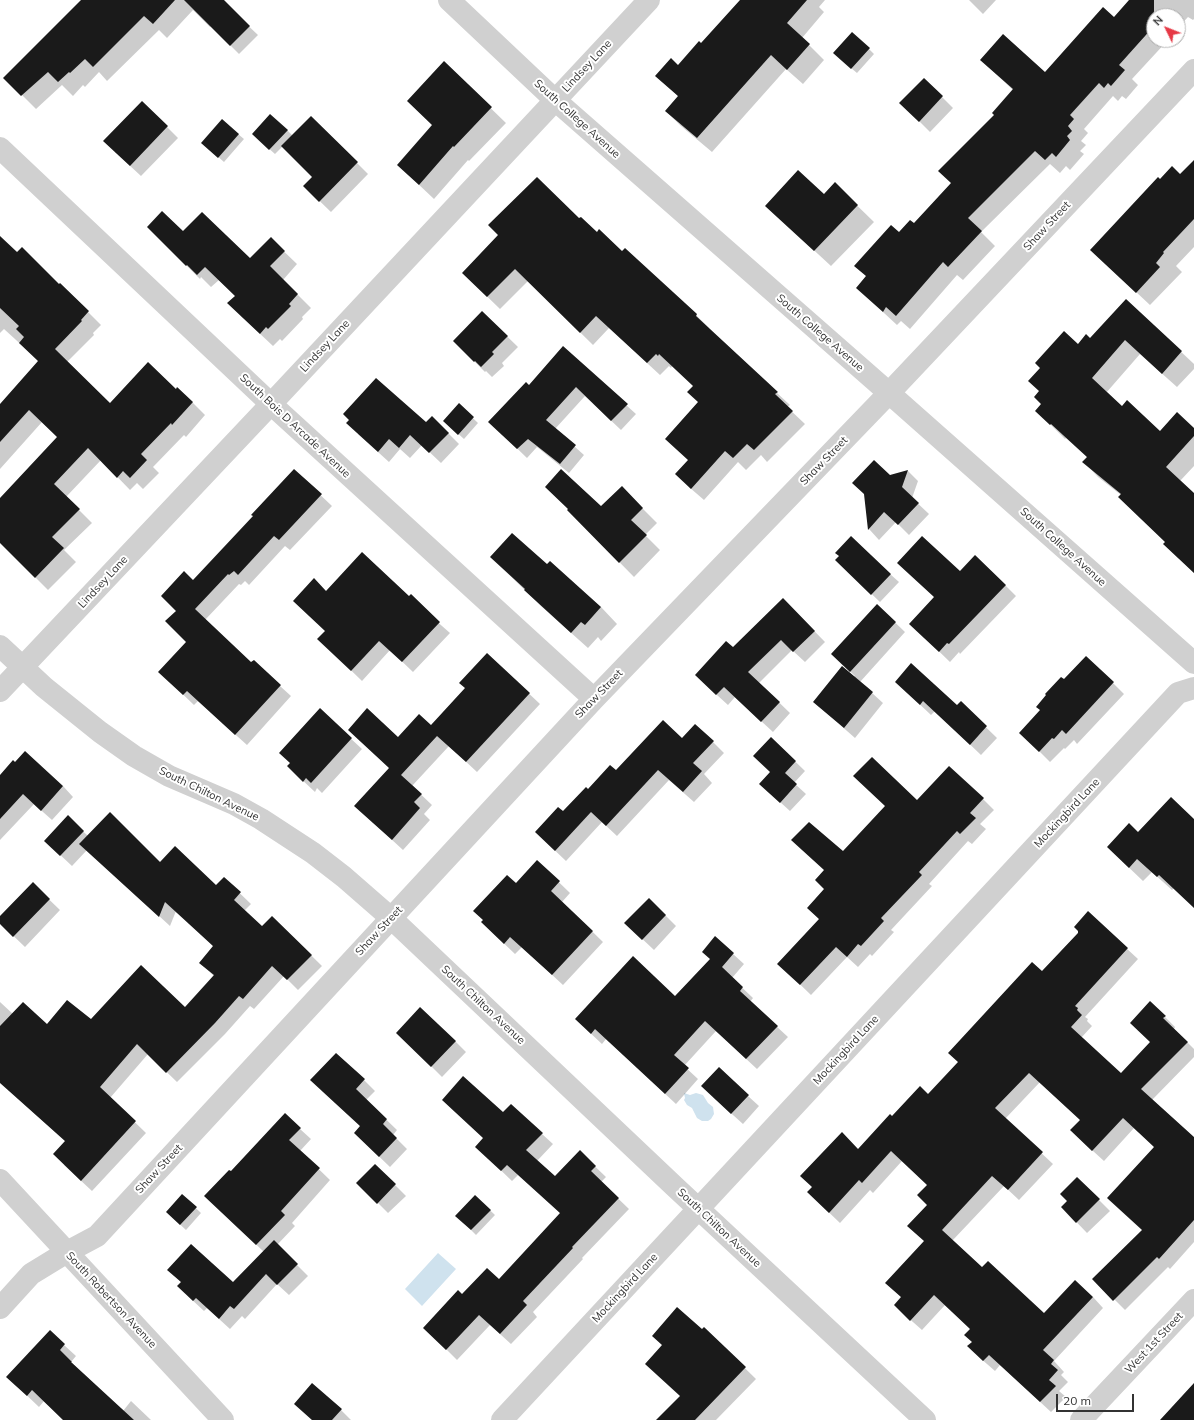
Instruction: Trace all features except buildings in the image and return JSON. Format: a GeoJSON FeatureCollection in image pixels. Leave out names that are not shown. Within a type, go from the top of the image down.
{"type":"FeatureCollection","features":[{"type":"Feature","properties":{"kind":"street","name":"South College Avenue"},"geometry":{"type":"LineString","coordinates":[[449,0],[555,100],[890,393],[1194,663]]}},
{"type":"Feature","properties":{"kind":"street","name":"Lindsey Lane"},"geometry":{"type":"LineString","coordinates":[[0,691],[271,404],[648,0]]}},
{"type":"Feature","properties":{"kind":"street","name":"Shaw Street"},"geometry":{"type":"LineString","coordinates":[[0,1308],[31,1274],[97,1236],[594,699],[890,393],[1194,70]]}},
{"type":"Feature","properties":{"kind":"street","name":"South Bois D Arcade Avenue"},"geometry":{"type":"LineString","coordinates":[[0,148],[271,404],[594,699]]}},
{"type":"Feature","properties":{"kind":"street","name":"South Chilton Avenue"},"geometry":{"type":"LineString","coordinates":[[0,646],[44,687],[100,732],[134,756],[169,776],[241,808],[300,844],[344,877],[391,918],[698,1209],[925,1420]]}},
{"type":"Feature","properties":{"kind":"street","name":"Mockingbird Lane"},"geometry":{"type":"LineString","coordinates":[[502,1420],[1178,693],[1194,688]]}},
{"type":"Feature","properties":{"kind":"street","name":"South Robertson Avenue"},"geometry":{"type":"LineString","coordinates":[[0,1180],[223,1420]]}},
{"type":"Feature","properties":{"kind":"street","name":"West 1st Street"},"geometry":{"type":"LineString","coordinates":[[1081,1420],[1194,1300]]}},
{"type":"Feature","properties":{"kind":"water"},"geometry":{"type":"Polygon","coordinates":[[[684,1093],[690,1095],[696,1093],[703,1095],[708,1103],[713,1107],[714,1114],[711,1119],[708,1121],[702,1121],[697,1118],[692,1108],[687,1105],[684,1100],[684,1093]]]}},
{"type":"Feature","properties":{"kind":"water"},"geometry":{"type":"Polygon","coordinates":[[[438,1253],[456,1269],[422,1306],[405,1289],[438,1253]]]}}]}
